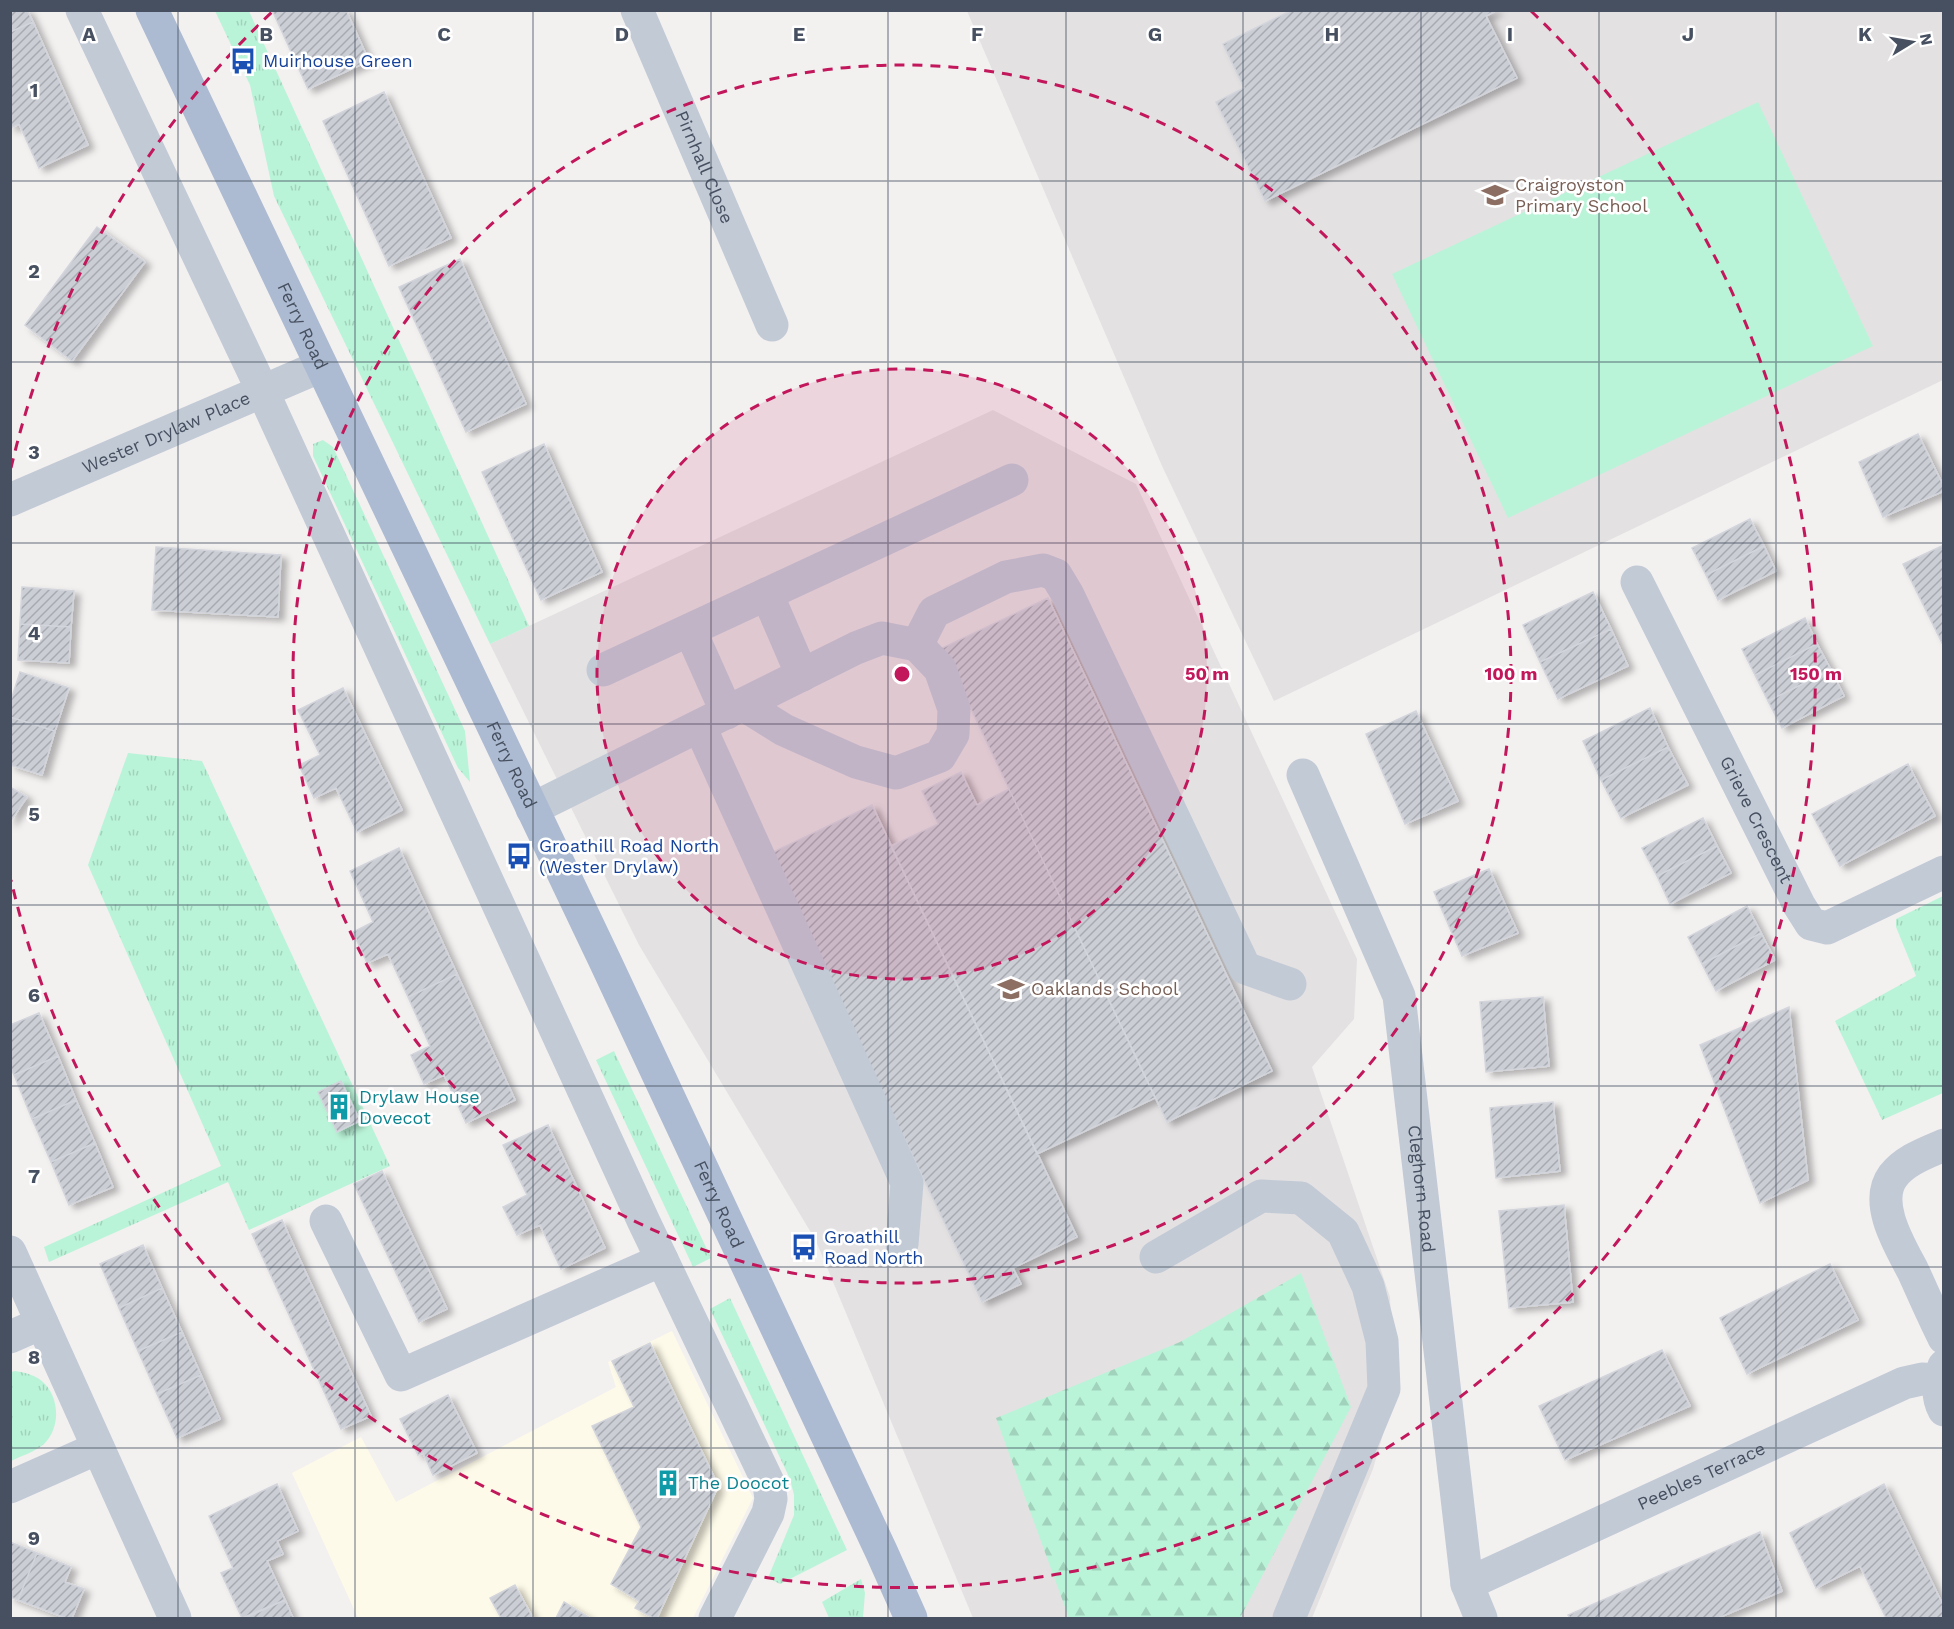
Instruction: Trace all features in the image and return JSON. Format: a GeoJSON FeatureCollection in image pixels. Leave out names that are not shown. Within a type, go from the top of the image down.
{"type":"FeatureCollection","features":[{"type":"Feature","properties":{"kind":"main road","name":"Ferry Road"},"geometry":{"type":"LineString","coordinates":[[152,10],[610,972],[911,1618]]}},
{"type":"Feature","properties":{"kind":"street"},"geometry":{"type":"LineString","coordinates":[[82,10],[263,392],[662,1260],[769,1484],[771,1499],[768,1513],[715,1618]]}},
{"type":"Feature","properties":{"kind":"street","name":"Pirnhall Close"},"geometry":{"type":"LineString","coordinates":[[637,10],[772,325]]}},
{"type":"Feature","properties":{"kind":"street","name":"Wester Drylaw Place"},"geometry":{"type":"LineString","coordinates":[[10,500],[321,366]]}},
{"type":"Feature","properties":{"kind":"street"},"geometry":{"type":"LineString","coordinates":[[603,670],[1012,480]]}},
{"type":"Feature","properties":{"kind":"street"},"geometry":{"type":"LineString","coordinates":[[917,645],[934,612],[1006,577],[1043,570],[1056,575],[1068,595],[1245,968],[1290,984]]}},
{"type":"Feature","properties":{"kind":"street","name":"Grieve Crescent"},"geometry":{"type":"LineString","coordinates":[[1637,582],[1799,905],[1811,924],[1827,928],[1944,872]]}},
{"type":"Feature","properties":{"kind":"street"},"geometry":{"type":"LineString","coordinates":[[767,594],[802,675]]}},
{"type":"Feature","properties":{"kind":"street"},"geometry":{"type":"LineString","coordinates":[[690,630],[907,1184],[902,1244]]}},
{"type":"Feature","properties":{"kind":"street"},"geometry":{"type":"LineString","coordinates":[[532,809],[856,648],[882,638],[917,645],[940,669],[954,709],[953,734],[940,756],[896,773],[856,762],[784,730],[723,715]]}},
{"type":"Feature","properties":{"kind":"street","name":"Cleghorn Road"},"geometry":{"type":"LineString","coordinates":[[1303,775],[1399,996],[1467,1584],[1481,1618]]}},
{"type":"Feature","properties":{"kind":"street"},"geometry":{"type":"LineString","coordinates":[[1944,1145],[1906,1163],[1892,1178],[1886,1199],[1889,1220],[1898,1244],[1944,1338]]}},
{"type":"Feature","properties":{"kind":"street"},"geometry":{"type":"LineString","coordinates":[[1156,1257],[1261,1196],[1301,1198],[1343,1232],[1368,1286],[1382,1341],[1384,1389],[1289,1618]]}},
{"type":"Feature","properties":{"kind":"street"},"geometry":{"type":"LineString","coordinates":[[326,1221],[401,1375],[662,1260]]}},
{"type":"Feature","properties":{"kind":"street"},"geometry":{"type":"LineString","coordinates":[[10,1252],[176,1618]]}},
{"type":"Feature","properties":{"kind":"street"},"geometry":{"type":"LineString","coordinates":[[10,1337],[42,1323]]}},
{"type":"Feature","properties":{"kind":"street","name":"Peebles Terrace"},"geometry":{"type":"LineString","coordinates":[[1467,1584],[1904,1383],[1922,1378],[1942,1385]]}},
{"type":"Feature","properties":{"kind":"street"},"geometry":{"type":"LineString","coordinates":[[10,1487],[98,1448]]}},
{"type":"Feature","properties":{"kind":"shaded area","name":"Craigroyston Primary School"},"geometry":{"type":"Polygon","coordinates":[[[967,11],[1943,11],[1943,380],[1274,701],[1162,466],[967,11]]]}},
{"type":"Feature","properties":{"kind":"shaded area","name":"Oaklands School"},"geometry":{"type":"Polygon","coordinates":[[[993,410],[1136,484],[1357,959],[1354,1019],[1312,1067],[1390,1297],[1394,1396],[1373,1469],[1312,1618],[973,1618],[816,1241],[639,945],[490,644],[993,410]]]}},
{"type":"Feature","properties":{"kind":"shaded area"},"geometry":{"type":"Polygon","coordinates":[[[672,1331],[753,1498],[693,1618],[358,1618],[292,1473],[361,1437],[396,1502],[616,1387],[608,1362],[672,1331]]]}},
{"type":"Feature","properties":{"kind":"green space"},"geometry":{"type":"Polygon","coordinates":[[[215,11],[249,11],[529,626],[490,644],[274,196],[250,85],[215,11]]]}},
{"type":"Feature","properties":{"kind":"green space"},"geometry":{"type":"Polygon","coordinates":[[[1758,102],[1873,346],[1508,518],[1392,274],[1758,102]]]}},
{"type":"Feature","properties":{"kind":"green space"},"geometry":{"type":"Polygon","coordinates":[[[323,440],[333,447],[465,731],[470,782],[458,768],[313,456],[313,444],[323,440]]]}},
{"type":"Feature","properties":{"kind":"green space"},"geometry":{"type":"Polygon","coordinates":[[[128,753],[202,761],[390,1166],[249,1230],[228,1182],[49,1262],[44,1247],[221,1166],[88,865],[128,753]]]}},
{"type":"Feature","properties":{"kind":"green space"},"geometry":{"type":"Polygon","coordinates":[[[1943,896],[1943,1093],[1882,1120],[1835,1021],[1916,976],[1896,927],[1896,919],[1943,896]]]}},
{"type":"Feature","properties":{"kind":"green space"},"geometry":{"type":"Polygon","coordinates":[[[614,1051],[711,1258],[693,1267],[596,1060],[614,1051]]]}},
{"type":"Feature","properties":{"kind":"green space"},"geometry":{"type":"Polygon","coordinates":[[[1301,1273],[1351,1407],[1240,1618],[1069,1618],[996,1418],[1180,1342],[1301,1273]]]}},
{"type":"Feature","properties":{"kind":"green space"},"geometry":{"type":"Polygon","coordinates":[[[730,1298],[847,1550],[780,1584],[768,1578],[794,1515],[794,1495],[790,1479],[710,1309],[730,1298]]]}},
{"type":"Feature","properties":{"kind":"green space"},"geometry":{"type":"Polygon","coordinates":[[[11,1372],[35,1376],[45,1384],[53,1398],[56,1414],[53,1431],[44,1444],[11,1461],[11,1372]]]}},
{"type":"Feature","properties":{"kind":"green space"},"geometry":{"type":"Polygon","coordinates":[[[861,1579],[865,1593],[863,1618],[829,1618],[822,1602],[861,1579]]]}},
{"type":"Feature","properties":{"kind":"building"},"geometry":{"type":"Polygon","coordinates":[[[10,10],[27,10],[33,22],[10,32],[10,10]]]}},
{"type":"Feature","properties":{"kind":"building"},"geometry":{"type":"Polygon","coordinates":[[[272,10],[346,10],[369,61],[308,89],[272,10]]]}},
{"type":"Feature","properties":{"kind":"building"},"geometry":{"type":"Polygon","coordinates":[[[1292,10],[1497,10],[1486,16],[1517,78],[1265,201],[1216,102],[1244,88],[1223,44],[1292,10]]]}},
{"type":"Feature","properties":{"kind":"building"},"geometry":{"type":"Polygon","coordinates":[[[33,22],[88,145],[39,168],[19,124],[10,128],[10,32],[33,22]]]}},
{"type":"Feature","properties":{"kind":"building"},"geometry":{"type":"Polygon","coordinates":[[[384,92],[451,238],[389,266],[323,121],[384,92]]]}},
{"type":"Feature","properties":{"kind":"building"},"geometry":{"type":"Polygon","coordinates":[[[97,227],[145,262],[72,361],[25,325],[97,227]]]}},
{"type":"Feature","properties":{"kind":"building"},"geometry":{"type":"Polygon","coordinates":[[[460,259],[526,404],[466,432],[399,287],[460,259]]]}},
{"type":"Feature","properties":{"kind":"building"},"geometry":{"type":"Polygon","coordinates":[[[1918,434],[1944,491],[1883,517],[1859,462],[1918,434]]]}},
{"type":"Feature","properties":{"kind":"building"},"geometry":{"type":"Polygon","coordinates":[[[544,444],[602,572],[541,600],[482,472],[544,444]]]}},
{"type":"Feature","properties":{"kind":"building"},"geometry":{"type":"Polygon","coordinates":[[[1750,519],[1764,546],[1706,575],[1692,548],[1750,519]]]}},
{"type":"Feature","properties":{"kind":"building"},"geometry":{"type":"Polygon","coordinates":[[[1944,545],[1944,645],[1943,645],[1903,564],[1944,545]]]}},
{"type":"Feature","properties":{"kind":"building"},"geometry":{"type":"Polygon","coordinates":[[[1764,546],[1776,571],[1718,600],[1706,575],[1764,546]]]}},
{"type":"Feature","properties":{"kind":"building"},"geometry":{"type":"Polygon","coordinates":[[[156,547],[281,555],[278,617],[152,610],[156,547]]]}},
{"type":"Feature","properties":{"kind":"building"},"geometry":{"type":"Polygon","coordinates":[[[22,587],[74,591],[71,627],[20,624],[22,587]]]}},
{"type":"Feature","properties":{"kind":"building"},"geometry":{"type":"Polygon","coordinates":[[[1593,592],[1611,629],[1540,662],[1523,625],[1593,592]]]}},
{"type":"Feature","properties":{"kind":"building"},"geometry":{"type":"Polygon","coordinates":[[[1048,598],[1272,1071],[1167,1122],[942,648],[1048,598]]]}},
{"type":"Feature","properties":{"kind":"building"},"geometry":{"type":"Polygon","coordinates":[[[1805,618],[1817,644],[1755,675],[1742,649],[1805,618]]]}},
{"type":"Feature","properties":{"kind":"building"},"geometry":{"type":"Polygon","coordinates":[[[20,624],[71,627],[69,663],[18,660],[20,624]]]}},
{"type":"Feature","properties":{"kind":"building"},"geometry":{"type":"Polygon","coordinates":[[[1611,629],[1628,666],[1558,699],[1540,662],[1611,629]]]}},
{"type":"Feature","properties":{"kind":"building"},"geometry":{"type":"Polygon","coordinates":[[[1817,644],[1831,670],[1768,701],[1755,675],[1817,644]]]}},
{"type":"Feature","properties":{"kind":"building"},"geometry":{"type":"Polygon","coordinates":[[[1831,670],[1844,696],[1782,728],[1768,701],[1831,670]]]}},
{"type":"Feature","properties":{"kind":"building"},"geometry":{"type":"Polygon","coordinates":[[[20,672],[69,688],[55,731],[10,717],[10,703],[20,672]]]}},
{"type":"Feature","properties":{"kind":"building"},"geometry":{"type":"Polygon","coordinates":[[[343,688],[402,810],[357,832],[336,788],[314,798],[299,765],[320,755],[298,710],[343,688]]]}},
{"type":"Feature","properties":{"kind":"building"},"geometry":{"type":"Polygon","coordinates":[[[1650,708],[1668,747],[1601,780],[1583,741],[1650,708]]]}},
{"type":"Feature","properties":{"kind":"building"},"geometry":{"type":"Polygon","coordinates":[[[1416,711],[1458,801],[1405,824],[1366,734],[1416,711]]]}},
{"type":"Feature","properties":{"kind":"building"},"geometry":{"type":"Polygon","coordinates":[[[10,717],[55,731],[42,775],[10,765],[10,717]]]}},
{"type":"Feature","properties":{"kind":"building"},"geometry":{"type":"Polygon","coordinates":[[[1668,747],[1688,785],[1621,818],[1601,780],[1668,747]]]}},
{"type":"Feature","properties":{"kind":"building"},"geometry":{"type":"Polygon","coordinates":[[[1908,764],[1935,816],[1840,866],[1812,814],[1908,764]]]}},
{"type":"Feature","properties":{"kind":"building"},"geometry":{"type":"Polygon","coordinates":[[[961,772],[977,805],[1009,789],[1155,1098],[1037,1154],[891,846],[938,824],[922,791],[961,772]]]}},
{"type":"Feature","properties":{"kind":"building"},"geometry":{"type":"Polygon","coordinates":[[[10,787],[27,797],[10,822],[10,787]]]}},
{"type":"Feature","properties":{"kind":"building"},"geometry":{"type":"Polygon","coordinates":[[[872,805],[1077,1237],[1013,1268],[1021,1284],[982,1302],[769,854],[872,805]]]}},
{"type":"Feature","properties":{"kind":"building"},"geometry":{"type":"Polygon","coordinates":[[[1703,818],[1717,846],[1657,876],[1642,848],[1703,818]]]}},
{"type":"Feature","properties":{"kind":"building"},"geometry":{"type":"Polygon","coordinates":[[[1717,846],[1731,873],[1670,904],[1657,876],[1717,846]]]}},
{"type":"Feature","properties":{"kind":"building"},"geometry":{"type":"Polygon","coordinates":[[[399,848],[457,974],[408,997],[388,954],[367,963],[353,932],[373,922],[350,871],[399,848]]]}},
{"type":"Feature","properties":{"kind":"building"},"geometry":{"type":"Polygon","coordinates":[[[1489,869],[1518,933],[1462,956],[1434,892],[1489,869]]]}},
{"type":"Feature","properties":{"kind":"building"},"geometry":{"type":"Polygon","coordinates":[[[1747,906],[1761,933],[1702,964],[1688,937],[1747,906]]]}},
{"type":"Feature","properties":{"kind":"building"},"geometry":{"type":"Polygon","coordinates":[[[1761,933],[1775,960],[1716,991],[1702,964],[1761,933]]]}},
{"type":"Feature","properties":{"kind":"building"},"geometry":{"type":"Polygon","coordinates":[[[457,974],[515,1100],[466,1123],[444,1075],[424,1084],[411,1055],[430,1046],[408,997],[457,974]]]}},
{"type":"Feature","properties":{"kind":"building"},"geometry":{"type":"Polygon","coordinates":[[[1543,997],[1549,1066],[1486,1072],[1480,1002],[1543,997]]]}},
{"type":"Feature","properties":{"kind":"building"},"geometry":{"type":"Polygon","coordinates":[[[1789,1007],[1808,1180],[1760,1203],[1700,1045],[1789,1007]]]}},
{"type":"Feature","properties":{"kind":"building"},"geometry":{"type":"Polygon","coordinates":[[[39,1013],[58,1056],[14,1075],[10,1066],[10,1025],[39,1013]]]}},
{"type":"Feature","properties":{"kind":"building"},"geometry":{"type":"Polygon","coordinates":[[[58,1056],[76,1100],[32,1119],[14,1075],[58,1056]]]}},
{"type":"Feature","properties":{"kind":"building","name":"Drylaw House Dovecot"},"geometry":{"type":"Polygon","coordinates":[[[341,1081],[360,1121],[337,1132],[318,1092],[341,1081]]]}},
{"type":"Feature","properties":{"kind":"building"},"geometry":{"type":"Polygon","coordinates":[[[76,1100],[95,1143],[51,1162],[32,1119],[76,1100]]]}},
{"type":"Feature","properties":{"kind":"building"},"geometry":{"type":"Polygon","coordinates":[[[1553,1102],[1560,1171],[1496,1178],[1490,1108],[1553,1102]]]}},
{"type":"Feature","properties":{"kind":"building"},"geometry":{"type":"Polygon","coordinates":[[[548,1125],[605,1248],[561,1269],[540,1225],[517,1235],[503,1207],[527,1195],[503,1145],[548,1125]]]}},
{"type":"Feature","properties":{"kind":"building"},"geometry":{"type":"Polygon","coordinates":[[[95,1143],[113,1187],[69,1205],[51,1162],[95,1143]]]}},
{"type":"Feature","properties":{"kind":"building"},"geometry":{"type":"Polygon","coordinates":[[[382,1171],[447,1309],[419,1322],[354,1184],[382,1171]]]}},
{"type":"Feature","properties":{"kind":"building"},"geometry":{"type":"Polygon","coordinates":[[[1564,1205],[1573,1302],[1509,1308],[1499,1211],[1564,1205]]]}},
{"type":"Feature","properties":{"kind":"building"},"geometry":{"type":"Polygon","coordinates":[[[282,1220],[371,1416],[341,1429],[252,1234],[282,1220]]]}},
{"type":"Feature","properties":{"kind":"building"},"geometry":{"type":"Polygon","coordinates":[[[143,1245],[162,1288],[119,1308],[100,1264],[143,1245]]]}},
{"type":"Feature","properties":{"kind":"building"},"geometry":{"type":"Polygon","coordinates":[[[1830,1264],[1858,1320],[1747,1374],[1720,1318],[1830,1264]]]}},
{"type":"Feature","properties":{"kind":"building"},"geometry":{"type":"Polygon","coordinates":[[[162,1288],[182,1332],[138,1351],[119,1308],[162,1288]]]}},
{"type":"Feature","properties":{"kind":"building"},"geometry":{"type":"Polygon","coordinates":[[[182,1332],[201,1375],[157,1394],[138,1351],[182,1332]]]}},
{"type":"Feature","properties":{"kind":"building","name":"The Doocot"},"geometry":{"type":"Polygon","coordinates":[[[650,1343],[714,1477],[717,1489],[657,1618],[635,1608],[639,1601],[611,1584],[641,1527],[592,1426],[634,1407],[612,1361],[650,1343]]]}},
{"type":"Feature","properties":{"kind":"building"},"geometry":{"type":"Polygon","coordinates":[[[1662,1350],[1690,1406],[1565,1460],[1539,1406],[1662,1350]]]}},
{"type":"Feature","properties":{"kind":"building"},"geometry":{"type":"Polygon","coordinates":[[[201,1375],[220,1419],[177,1438],[157,1394],[201,1375]]]}},
{"type":"Feature","properties":{"kind":"building"},"geometry":{"type":"Polygon","coordinates":[[[448,1395],[477,1453],[433,1475],[423,1453],[418,1455],[400,1419],[448,1395]]]}},
{"type":"Feature","properties":{"kind":"building"},"geometry":{"type":"Polygon","coordinates":[[[277,1484],[298,1531],[277,1541],[283,1554],[267,1561],[285,1600],[242,1618],[221,1573],[233,1568],[209,1516],[277,1484]]]}},
{"type":"Feature","properties":{"kind":"building"},"geometry":{"type":"Polygon","coordinates":[[[1884,1484],[1944,1607],[1944,1618],[1886,1618],[1860,1566],[1816,1588],[1790,1533],[1884,1484]]]}},
{"type":"Feature","properties":{"kind":"building"},"geometry":{"type":"Polygon","coordinates":[[[1760,1532],[1782,1591],[1718,1618],[1570,1618],[1568,1615],[1760,1532]]]}},
{"type":"Feature","properties":{"kind":"building"},"geometry":{"type":"Polygon","coordinates":[[[10,1542],[37,1553],[18,1600],[10,1597],[10,1542]]]}},
{"type":"Feature","properties":{"kind":"building"},"geometry":{"type":"Polygon","coordinates":[[[37,1553],[71,1567],[65,1582],[84,1589],[72,1618],[66,1618],[18,1600],[37,1553]]]}},
{"type":"Feature","properties":{"kind":"building"},"geometry":{"type":"Polygon","coordinates":[[[515,1585],[533,1618],[501,1618],[490,1598],[515,1585]]]}},
{"type":"Feature","properties":{"kind":"building"},"geometry":{"type":"Polygon","coordinates":[[[285,1600],[293,1618],[245,1618],[285,1600]]]}},
{"type":"Feature","properties":{"kind":"building"},"geometry":{"type":"Polygon","coordinates":[[[564,1602],[590,1618],[556,1618],[564,1602]]]}},
{"type":"Feature","properties":{"kind":"place","name":"Muirhouse Green"},"geometry":{"type":"Point","coordinates":[243,61]}},
{"type":"Feature","properties":{"kind":"place","name":"Craigroyston Primary School"},"geometry":{"type":"Point","coordinates":[1495,195]}},
{"type":"Feature","properties":{"kind":"place","name":"Groathill Road North (Wester Drylaw)"},"geometry":{"type":"Point","coordinates":[519,856]}},
{"type":"Feature","properties":{"kind":"place","name":"Oaklands School"},"geometry":{"type":"Point","coordinates":[1011,989]}},
{"type":"Feature","properties":{"kind":"place","name":"Drylaw House Dovecot"},"geometry":{"type":"Point","coordinates":[339,1107]}},
{"type":"Feature","properties":{"kind":"place","name":"Groathill Road North"},"geometry":{"type":"Point","coordinates":[804,1247]}},
{"type":"Feature","properties":{"kind":"place","name":"The Doocot"},"geometry":{"type":"Point","coordinates":[668,1483]}}]}
